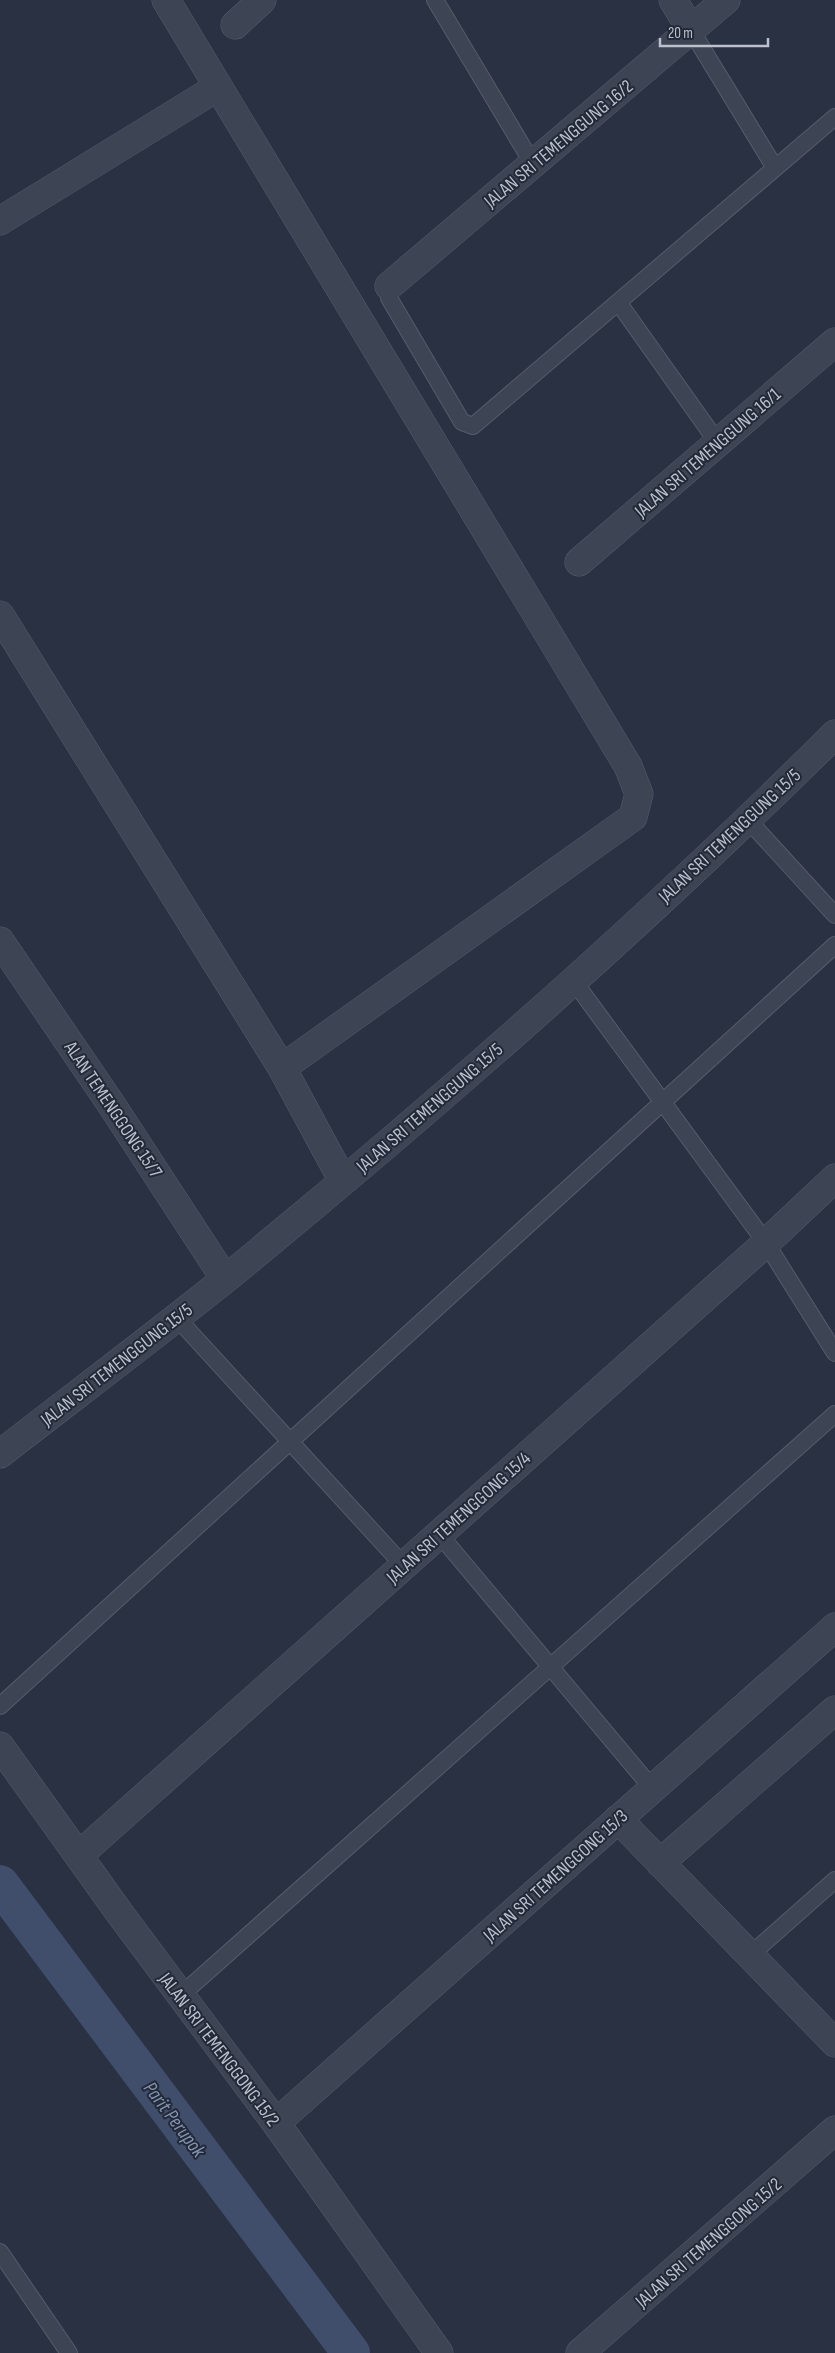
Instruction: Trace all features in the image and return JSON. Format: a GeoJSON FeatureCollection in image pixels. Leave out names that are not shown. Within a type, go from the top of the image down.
{"type":"FeatureCollection","features":[{"type":"Feature","properties":{"kind":"street"},"geometry":{"type":"LineString","coordinates":[[166,0],[628,766],[639,794],[633,817],[282,1068]]}},
{"type":"Feature","properties":{"kind":"street"},"geometry":{"type":"LineString","coordinates":[[235,25],[262,0]]}},
{"type":"Feature","properties":{"kind":"street"},"geometry":{"type":"LineString","coordinates":[[673,0],[691,30]]}},
{"type":"Feature","properties":{"kind":"street","name":"JALAN SRI TEMENGGUNG 16/2"},"geometry":{"type":"LineString","coordinates":[[389,286],[726,0]]}},
{"type":"Feature","properties":{"kind":"street"},"geometry":{"type":"LineString","coordinates":[[0,221],[218,87]]}},
{"type":"Feature","properties":{"kind":"street","name":"JALAN SRI TEMENGGUNG 16/1"},"geometry":{"type":"LineString","coordinates":[[579,562],[835,342]]}},
{"type":"Feature","properties":{"kind":"street"},"geometry":{"type":"LineString","coordinates":[[0,615],[282,1068],[343,1181]]}},
{"type":"Feature","properties":{"kind":"street","name":"JALAN SRI TEMENGGUNG 15/5"},"geometry":{"type":"LineString","coordinates":[[0,1454],[225,1278],[464,1078],[748,820],[835,734]]}},
{"type":"Feature","properties":{"kind":"street","name":"ALAN TEMENGGONG 15/7"},"geometry":{"type":"LineString","coordinates":[[0,941],[113,1107],[225,1278]]}},
{"type":"Feature","properties":{"kind":"street","name":"JALAN SRI TEMENGGONG 15/4"},"geometry":{"type":"LineString","coordinates":[[79,1855],[766,1243],[835,1178]]}},
{"type":"Feature","properties":{"kind":"street","name":"JALAN SRI TEMENGGONG 15/3"},"geometry":{"type":"LineString","coordinates":[[276,2123],[835,1627]]}},
{"type":"Feature","properties":{"kind":"street"},"geometry":{"type":"LineString","coordinates":[[660,1863],[835,1710]]}},
{"type":"Feature","properties":{"kind":"street","name":"JALAN SRI TEMENGGONG 15/2"},"geometry":{"type":"LineString","coordinates":[[0,1746],[121,1915],[276,2123],[439,2353]]}},
{"type":"Feature","properties":{"kind":"street"},"geometry":{"type":"LineString","coordinates":[[618,1819],[749,1956],[831,2031]]}},
{"type":"Feature","properties":{"kind":"street","name":"JALAN SRI TEMENGGONG 15/2"},"geometry":{"type":"LineString","coordinates":[[580,2353],[831,2143]]}},
{"type":"Feature","properties":{"kind":"lane"},"geometry":{"type":"LineString","coordinates":[[435,0],[533,164]]}},
{"type":"Feature","properties":{"kind":"lane"},"geometry":{"type":"LineString","coordinates":[[691,30],[775,168]]}},
{"type":"Feature","properties":{"kind":"lane"},"geometry":{"type":"LineString","coordinates":[[389,286],[389,298],[462,422],[473,426],[835,117]]}},
{"type":"Feature","properties":{"kind":"lane"},"geometry":{"type":"LineString","coordinates":[[618,302],[718,442]]}},
{"type":"Feature","properties":{"kind":"lane"},"geometry":{"type":"LineString","coordinates":[[748,820],[835,915]]}},
{"type":"Feature","properties":{"kind":"lane"},"geometry":{"type":"LineString","coordinates":[[0,1706],[835,945]]}},
{"type":"Feature","properties":{"kind":"lane"},"geometry":{"type":"LineString","coordinates":[[573,980],[766,1243],[835,1353]]}},
{"type":"Feature","properties":{"kind":"lane"},"geometry":{"type":"LineString","coordinates":[[176,1317],[404,1566]]}},
{"type":"Feature","properties":{"kind":"lane"},"geometry":{"type":"LineString","coordinates":[[181,1995],[835,1414]]}},
{"type":"Feature","properties":{"kind":"lane"},"geometry":{"type":"LineString","coordinates":[[439,1534],[652,1788]]}},
{"type":"Feature","properties":{"kind":"lane"},"geometry":{"type":"LineString","coordinates":[[749,1956],[835,1880]]}},
{"type":"Feature","properties":{"kind":"lane"},"geometry":{"type":"LineString","coordinates":[[0,2252],[69,2353]]}},
{"type":"Feature","properties":{"kind":"waterway","name":"Parit Perupok"},"geometry":{"type":"LineString","coordinates":[[0,1884],[351,2353]]}}]}
